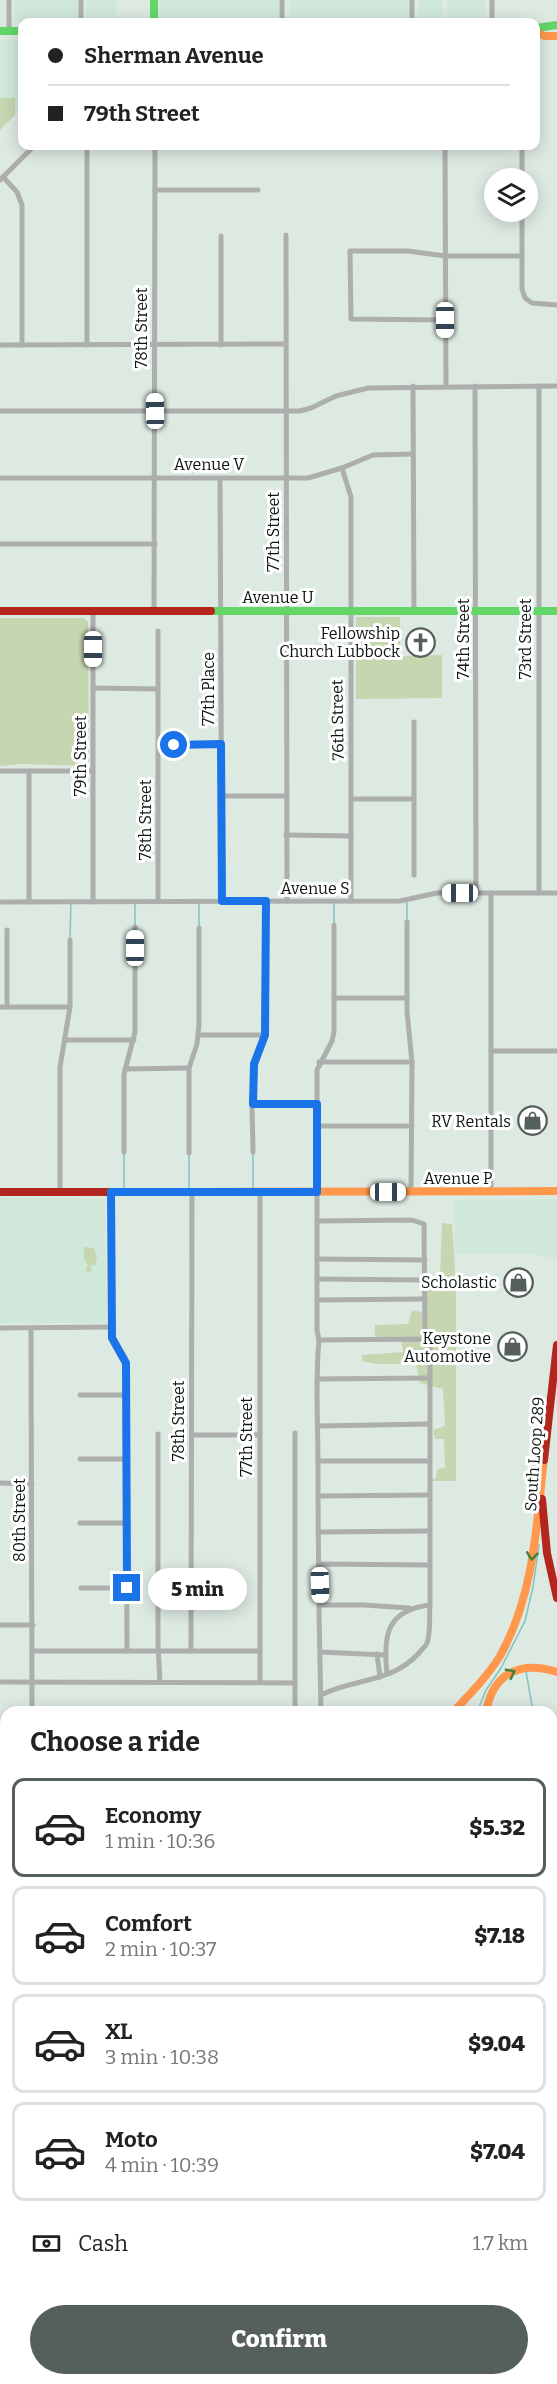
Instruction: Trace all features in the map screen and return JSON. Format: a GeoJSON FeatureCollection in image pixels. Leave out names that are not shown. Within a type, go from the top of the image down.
{"type":"FeatureCollection","features":[{"type":"Feature","properties":{"kind":"main road"},"geometry":{"type":"LineString","coordinates":[[154,0],[154,18]]}},
{"type":"Feature","properties":{"kind":"main road"},"geometry":{"type":"LineString","coordinates":[[540,29],[557,25]]}},
{"type":"Feature","properties":{"kind":"main road"},"geometry":{"type":"LineString","coordinates":[[540,33],[557,42]]}},
{"type":"Feature","properties":{"kind":"main road"},"geometry":{"type":"LineString","coordinates":[[544,36],[557,36]]}},
{"type":"Feature","properties":{"kind":"main road","name":"Avenue U"},"geometry":{"type":"LineString","coordinates":[[0,611],[557,611]]}},
{"type":"Feature","properties":{"kind":"main road","name":"Avenue P"},"geometry":{"type":"LineString","coordinates":[[0,1192],[557,1191]]}},
{"type":"Feature","properties":{"kind":"main road","name":"South Loop 289"},"geometry":{"type":"LineString","coordinates":[[557,1345],[544,1456],[544,1532],[557,1598]]}},
{"type":"Feature","properties":{"kind":"main road"},"geometry":{"type":"LineString","coordinates":[[459,1706],[489,1673],[517,1621],[528,1583],[544,1456]]}},
{"type":"Feature","properties":{"kind":"main road"},"geometry":{"type":"LineString","coordinates":[[488,1706],[491,1692],[499,1680],[510,1672],[533,1666],[557,1672]]}},
{"type":"Feature","properties":{"kind":"street"},"geometry":{"type":"LineString","coordinates":[[4,31],[9,0]]}},
{"type":"Feature","properties":{"kind":"street"},"geometry":{"type":"LineString","coordinates":[[81,0],[81,18]]}},
{"type":"Feature","properties":{"kind":"street"},"geometry":{"type":"LineString","coordinates":[[282,0],[282,18]]}},
{"type":"Feature","properties":{"kind":"street"},"geometry":{"type":"LineString","coordinates":[[412,0],[412,18]]}},
{"type":"Feature","properties":{"kind":"street"},"geometry":{"type":"LineString","coordinates":[[492,0],[492,18]]}},
{"type":"Feature","properties":{"kind":"street"},"geometry":{"type":"LineString","coordinates":[[22,345],[22,205],[17,192],[2,179],[30,150]]}},
{"type":"Feature","properties":{"kind":"street"},"geometry":{"type":"LineString","coordinates":[[87,150],[87,345]]}},
{"type":"Feature","properties":{"kind":"street","name":"78th Street"},"geometry":{"type":"LineString","coordinates":[[154,150],[154,611]]}},
{"type":"Feature","properties":{"kind":"street"},"geometry":{"type":"LineString","coordinates":[[445,150],[446,386]]}},
{"type":"Feature","properties":{"kind":"street"},"geometry":{"type":"LineString","coordinates":[[522,150],[522,168]]}},
{"type":"Feature","properties":{"kind":"street"},"geometry":{"type":"LineString","coordinates":[[155,190],[258,190]]}},
{"type":"Feature","properties":{"kind":"street"},"geometry":{"type":"LineString","coordinates":[[522,222],[522,289],[525,298],[532,303],[557,305]]}},
{"type":"Feature","properties":{"kind":"street","name":"77th Street"},"geometry":{"type":"LineString","coordinates":[[286,235],[286,901]]}},
{"type":"Feature","properties":{"kind":"street"},"geometry":{"type":"LineString","coordinates":[[221,236],[221,345]]}},
{"type":"Feature","properties":{"kind":"street"},"geometry":{"type":"LineString","coordinates":[[445,320],[351,319],[350,251],[408,251],[445,256],[522,256]]}},
{"type":"Feature","properties":{"kind":"street"},"geometry":{"type":"LineString","coordinates":[[0,345],[286,344]]}},
{"type":"Feature","properties":{"kind":"street"},"geometry":{"type":"LineString","coordinates":[[413,386],[414,611]]}},
{"type":"Feature","properties":{"kind":"street","name":"74th Street"},"geometry":{"type":"LineString","coordinates":[[475,386],[476,893]]}},
{"type":"Feature","properties":{"kind":"street","name":"73rd Street"},"geometry":{"type":"LineString","coordinates":[[539,386],[539,893]]}},
{"type":"Feature","properties":{"kind":"street"},"geometry":{"type":"LineString","coordinates":[[0,411],[286,411],[311,408],[336,396],[368,388],[557,386]]}},
{"type":"Feature","properties":{"kind":"street","name":"Avenue V"},"geometry":{"type":"LineString","coordinates":[[0,478],[313,477],[373,455],[413,454]]}},
{"type":"Feature","properties":{"kind":"street","name":"76th Street"},"geometry":{"type":"LineString","coordinates":[[342,468],[351,497],[351,901]]}},
{"type":"Feature","properties":{"kind":"street","name":"77th Place"},"geometry":{"type":"LineString","coordinates":[[220,478],[222,901]]}},
{"type":"Feature","properties":{"kind":"street"},"geometry":{"type":"LineString","coordinates":[[0,544],[154,544]]}},
{"type":"Feature","properties":{"kind":"street","name":"79th Street"},"geometry":{"type":"LineString","coordinates":[[93,611],[93,902]]}},
{"type":"Feature","properties":{"kind":"street","name":"78th Street"},"geometry":{"type":"LineString","coordinates":[[158,631],[158,902]]}},
{"type":"Feature","properties":{"kind":"street"},"geometry":{"type":"LineString","coordinates":[[93,688],[158,689]]}},
{"type":"Feature","properties":{"kind":"street"},"geometry":{"type":"LineString","coordinates":[[414,722],[414,875]]}},
{"type":"Feature","properties":{"kind":"street"},"geometry":{"type":"LineString","coordinates":[[158,745],[221,744]]}},
{"type":"Feature","properties":{"kind":"street"},"geometry":{"type":"LineString","coordinates":[[0,771],[93,771]]}},
{"type":"Feature","properties":{"kind":"street"},"geometry":{"type":"LineString","coordinates":[[29,771],[29,902]]}},
{"type":"Feature","properties":{"kind":"street"},"geometry":{"type":"LineString","coordinates":[[222,796],[286,795]]}},
{"type":"Feature","properties":{"kind":"street"},"geometry":{"type":"LineString","coordinates":[[351,799],[414,799]]}},
{"type":"Feature","properties":{"kind":"street"},"geometry":{"type":"LineString","coordinates":[[286,835],[351,836]]}},
{"type":"Feature","properties":{"kind":"street","name":"Avenue S"},"geometry":{"type":"LineString","coordinates":[[0,902],[400,901],[438,893],[557,893]]}},
{"type":"Feature","properties":{"kind":"street"},"geometry":{"type":"LineString","coordinates":[[491,893],[491,1192]]}},
{"type":"Feature","properties":{"kind":"street"},"geometry":{"type":"LineString","coordinates":[[253,1152],[254,1064],[265,1035],[266,901]]}},
{"type":"Feature","properties":{"kind":"street"},"geometry":{"type":"LineString","coordinates":[[407,922],[407,998],[412,1062],[411,1192]]}},
{"type":"Feature","properties":{"kind":"street"},"geometry":{"type":"LineString","coordinates":[[321,1706],[318,1532],[317,1070],[319,1062],[332,1041],[334,925]]}},
{"type":"Feature","properties":{"kind":"street"},"geometry":{"type":"LineString","coordinates":[[124,1152],[125,1069],[134,1040],[135,927]]}},
{"type":"Feature","properties":{"kind":"street"},"geometry":{"type":"LineString","coordinates":[[189,1153],[189,1068],[199,1035],[199,928]]}},
{"type":"Feature","properties":{"kind":"street"},"geometry":{"type":"LineString","coordinates":[[7,930],[7,1007]]}},
{"type":"Feature","properties":{"kind":"street"},"geometry":{"type":"LineString","coordinates":[[60,1192],[60,1074],[70,1007],[70,940]]}},
{"type":"Feature","properties":{"kind":"street"},"geometry":{"type":"LineString","coordinates":[[334,998],[407,998]]}},
{"type":"Feature","properties":{"kind":"street"},"geometry":{"type":"LineString","coordinates":[[0,1007],[70,1007]]}},
{"type":"Feature","properties":{"kind":"street"},"geometry":{"type":"LineString","coordinates":[[199,1035],[265,1035]]}},
{"type":"Feature","properties":{"kind":"street"},"geometry":{"type":"LineString","coordinates":[[65,1040],[134,1040]]}},
{"type":"Feature","properties":{"kind":"street"},"geometry":{"type":"LineString","coordinates":[[491,1051],[557,1051]]}},
{"type":"Feature","properties":{"kind":"street"},"geometry":{"type":"LineString","coordinates":[[319,1062],[412,1062]]}},
{"type":"Feature","properties":{"kind":"street"},"geometry":{"type":"LineString","coordinates":[[125,1069],[189,1068]]}},
{"type":"Feature","properties":{"kind":"street"},"geometry":{"type":"LineString","coordinates":[[253,1104],[317,1104]]}},
{"type":"Feature","properties":{"kind":"street"},"geometry":{"type":"LineString","coordinates":[[317,1126],[412,1126]]}},
{"type":"Feature","properties":{"kind":"street"},"geometry":{"type":"LineString","coordinates":[[111,1192],[111,1327],[114,1346],[126,1363],[127,1651]]}},
{"type":"Feature","properties":{"kind":"street","name":"78th Street"},"geometry":{"type":"LineString","coordinates":[[191,1651],[192,1192]]}},
{"type":"Feature","properties":{"kind":"street","name":"77th Street"},"geometry":{"type":"LineString","coordinates":[[260,1192],[260,1682]]}},
{"type":"Feature","properties":{"kind":"street"},"geometry":{"type":"LineString","coordinates":[[317,1221],[412,1220],[421,1222],[425,1229],[425,1339],[430,1344],[428,1461],[430,1605],[427,1644],[411,1662],[387,1674],[364,1683],[335,1688],[321,1695]]}},
{"type":"Feature","properties":{"kind":"street"},"geometry":{"type":"LineString","coordinates":[[317,1259],[425,1260]]}},
{"type":"Feature","properties":{"kind":"street"},"geometry":{"type":"LineString","coordinates":[[317,1279],[425,1280]]}},
{"type":"Feature","properties":{"kind":"street"},"geometry":{"type":"LineString","coordinates":[[317,1300],[425,1299]]}},
{"type":"Feature","properties":{"kind":"street"},"geometry":{"type":"LineString","coordinates":[[0,1328],[111,1327]]}},
{"type":"Feature","properties":{"kind":"street","name":"80th Street"},"geometry":{"type":"LineString","coordinates":[[31,1328],[32,1706]]}},
{"type":"Feature","properties":{"kind":"street"},"geometry":{"type":"LineString","coordinates":[[319,1340],[425,1339]]}},
{"type":"Feature","properties":{"kind":"street"},"geometry":{"type":"LineString","coordinates":[[318,1379],[430,1378]]}},
{"type":"Feature","properties":{"kind":"street"},"geometry":{"type":"LineString","coordinates":[[80,1395],[126,1395]]}},
{"type":"Feature","properties":{"kind":"street"},"geometry":{"type":"LineString","coordinates":[[318,1425],[429,1424]]}},
{"type":"Feature","properties":{"kind":"street"},"geometry":{"type":"LineString","coordinates":[[295,1433],[295,1706]]}},
{"type":"Feature","properties":{"kind":"street"},"geometry":{"type":"LineString","coordinates":[[158,1434],[160,1682]]}},
{"type":"Feature","properties":{"kind":"street"},"geometry":{"type":"LineString","coordinates":[[192,1435],[259,1435]]}},
{"type":"Feature","properties":{"kind":"street"},"geometry":{"type":"LineString","coordinates":[[80,1459],[126,1459]]}},
{"type":"Feature","properties":{"kind":"street"},"geometry":{"type":"LineString","coordinates":[[318,1461],[428,1461]]}},
{"type":"Feature","properties":{"kind":"street"},"geometry":{"type":"LineString","coordinates":[[0,1483],[32,1484]]}},
{"type":"Feature","properties":{"kind":"street"},"geometry":{"type":"LineString","coordinates":[[318,1496],[428,1496]]}},
{"type":"Feature","properties":{"kind":"street"},"geometry":{"type":"LineString","coordinates":[[80,1522],[126,1522]]}},
{"type":"Feature","properties":{"kind":"street"},"geometry":{"type":"LineString","coordinates":[[318,1532],[429,1532]]}},
{"type":"Feature","properties":{"kind":"street"},"geometry":{"type":"LineString","coordinates":[[319,1564],[429,1565]]}},
{"type":"Feature","properties":{"kind":"street"},"geometry":{"type":"LineString","coordinates":[[81,1588],[127,1588]]}},
{"type":"Feature","properties":{"kind":"street"},"geometry":{"type":"LineString","coordinates":[[320,1605],[409,1608],[430,1605]]}},
{"type":"Feature","properties":{"kind":"street"},"geometry":{"type":"LineString","coordinates":[[387,1674],[385,1655],[389,1629],[398,1616],[409,1608]]}},
{"type":"Feature","properties":{"kind":"street"},"geometry":{"type":"LineString","coordinates":[[0,1625],[33,1625]]}},
{"type":"Feature","properties":{"kind":"street"},"geometry":{"type":"LineString","coordinates":[[33,1651],[260,1651]]}},
{"type":"Feature","properties":{"kind":"street"},"geometry":{"type":"LineString","coordinates":[[320,1652],[385,1655]]}},
{"type":"Feature","properties":{"kind":"street"},"geometry":{"type":"LineString","coordinates":[[377,1654],[380,1677]]}},
{"type":"Feature","properties":{"kind":"street"},"geometry":{"type":"LineString","coordinates":[[0,1682],[295,1683]]}},
{"type":"Feature","properties":{"kind":"shaded area"},"geometry":{"type":"Polygon","coordinates":[[[14,0],[78,0],[78,18],[18,18],[17,21],[14,17],[14,0]]]}},
{"type":"Feature","properties":{"kind":"shaded area"},"geometry":{"type":"Polygon","coordinates":[[[86,0],[116,0],[116,18],[87,18],[86,0]]]}},
{"type":"Feature","properties":{"kind":"shaded area"},"geometry":{"type":"Polygon","coordinates":[[[159,0],[279,0],[279,16],[277,18],[159,17],[159,0]]]}},
{"type":"Feature","properties":{"kind":"shaded area"},"geometry":{"type":"Polygon","coordinates":[[[290,0],[409,0],[409,18],[290,18],[290,0]]]}},
{"type":"Feature","properties":{"kind":"shaded area"},"geometry":{"type":"Polygon","coordinates":[[[419,0],[442,0],[442,17],[419,17],[419,0]]]}},
{"type":"Feature","properties":{"kind":"shaded area"},"geometry":{"type":"Polygon","coordinates":[[[447,0],[485,0],[485,17],[447,17],[447,0]]]}},
{"type":"Feature","properties":{"kind":"shaded area"},"geometry":{"type":"Polygon","coordinates":[[[0,40],[18,40],[18,112],[15,115],[14,98],[0,98],[0,40]]]}},
{"type":"Feature","properties":{"kind":"shaded area"},"geometry":{"type":"Polygon","coordinates":[[[0,1197],[105,1199],[107,1318],[104,1323],[0,1323],[0,1197]]]}},
{"type":"Feature","properties":{"kind":"shaded area"},"geometry":{"type":"Polygon","coordinates":[[[557,1199],[557,1259],[532,1254],[455,1254],[454,1203],[458,1200],[557,1199]]]}},
{"type":"Feature","properties":{"kind":"green space"},"geometry":{"type":"Polygon","coordinates":[[[0,98],[15,98],[15,115],[0,130],[0,98]]]}},
{"type":"Feature","properties":{"kind":"green space"},"geometry":{"type":"Polygon","coordinates":[[[356,617],[400,617],[400,656],[442,655],[442,698],[356,699],[356,617]]]}},
{"type":"Feature","properties":{"kind":"green space"},"geometry":{"type":"Polygon","coordinates":[[[0,618],[84,618],[88,622],[89,762],[84,766],[22,764],[0,766],[0,618]]]}},
{"type":"Feature","properties":{"kind":"green space"},"geometry":{"type":"Polygon","coordinates":[[[442,1223],[452,1224],[456,1283],[456,1481],[429,1481],[436,1478],[437,1469],[445,1468],[444,1439],[435,1439],[433,1430],[445,1426],[443,1389],[420,1383],[416,1364],[376,1364],[362,1361],[362,1355],[403,1352],[401,1337],[375,1337],[375,1325],[408,1324],[412,1310],[425,1313],[425,1278],[440,1276],[442,1223]]]}},
{"type":"Feature","properties":{"kind":"green space"},"geometry":{"type":"Polygon","coordinates":[[[84,1247],[94,1248],[97,1258],[95,1265],[90,1265],[92,1270],[89,1273],[85,1270],[88,1265],[84,1259],[84,1247]]]}},
{"type":"Feature","properties":{"kind":"waterway"},"geometry":{"type":"LineString","coordinates":[[407,900],[407,920]]}},
{"type":"Feature","properties":{"kind":"waterway"},"geometry":{"type":"LineString","coordinates":[[70,937],[71,902]]}},
{"type":"Feature","properties":{"kind":"waterway"},"geometry":{"type":"LineString","coordinates":[[135,902],[135,925]]}},
{"type":"Feature","properties":{"kind":"waterway"},"geometry":{"type":"LineString","coordinates":[[199,902],[199,927]]}},
{"type":"Feature","properties":{"kind":"waterway"},"geometry":{"type":"LineString","coordinates":[[334,902],[334,924]]}},
{"type":"Feature","properties":{"kind":"waterway"},"geometry":{"type":"LineString","coordinates":[[124,1154],[124,1188]]}},
{"type":"Feature","properties":{"kind":"waterway"},"geometry":{"type":"LineString","coordinates":[[189,1154],[189,1188]]}},
{"type":"Feature","properties":{"kind":"waterway"},"geometry":{"type":"LineString","coordinates":[[253,1154],[253,1188]]}},
{"type":"Feature","properties":{"kind":"waterway"},"geometry":{"type":"LineString","coordinates":[[479,1706],[525,1621],[539,1545]]}},
{"type":"Feature","properties":{"kind":"waterway"},"geometry":{"type":"LineString","coordinates":[[526,1671],[532,1706]]}},
{"type":"Feature","properties":{"kind":"traffic: fast"},"geometry":{"type":"LineString","coordinates":[[154,0],[154,18]]}},
{"type":"Feature","properties":{"kind":"traffic: fast"},"geometry":{"type":"LineString","coordinates":[[540,27],[557,25]]}},
{"type":"Feature","properties":{"kind":"traffic: fast"},"geometry":{"type":"LineString","coordinates":[[0,31],[18,31]]}},
{"type":"Feature","properties":{"kind":"traffic: fast"},"geometry":{"type":"LineString","coordinates":[[211,611],[557,611]]}},
{"type":"Feature","properties":{"kind":"traffic: slow"},"geometry":{"type":"LineString","coordinates":[[540,34],[557,36]]}},
{"type":"Feature","properties":{"kind":"traffic: slow"},"geometry":{"type":"LineString","coordinates":[[194,1192],[557,1191]]}},
{"type":"Feature","properties":{"kind":"traffic: slow"},"geometry":{"type":"LineString","coordinates":[[458,1706],[500,1656],[520,1609],[532,1559],[544,1456]]}},
{"type":"Feature","properties":{"kind":"traffic: slow"},"geometry":{"type":"LineString","coordinates":[[488,1706],[495,1688],[510,1673],[531,1668],[557,1672]]}},
{"type":"Feature","properties":{"kind":"traffic: jam"},"geometry":{"type":"LineString","coordinates":[[0,611],[211,611]]}},
{"type":"Feature","properties":{"kind":"traffic: jam"},"geometry":{"type":"LineString","coordinates":[[0,1192],[194,1192]]}},
{"type":"Feature","properties":{"kind":"traffic: jam"},"geometry":{"type":"LineString","coordinates":[[544,1460],[557,1345]]}},
{"type":"Feature","properties":{"kind":"traffic: jam"},"geometry":{"type":"LineString","coordinates":[[542,1499],[547,1553],[557,1598]]}},
{"type":"Feature","properties":{"kind":"place","name":"Fellowship Church Lubbock"},"geometry":{"type":"Point","coordinates":[421,642]}},
{"type":"Feature","properties":{"kind":"place","name":"RV Rentals"},"geometry":{"type":"Point","coordinates":[532,1121]}},
{"type":"Feature","properties":{"kind":"place","name":"Scholastic"},"geometry":{"type":"Point","coordinates":[518,1282]}},
{"type":"Feature","properties":{"kind":"place","name":"Keystone Automotive"},"geometry":{"type":"Point","coordinates":[512,1347]}},
{"type":"Feature","properties":{"kind":"route"},"geometry":{"type":"LineString","coordinates":[[127,1588],[126,1363],[114,1346],[112,1338],[111,1192],[317,1192],[317,1104],[253,1104],[254,1064],[265,1035],[266,901],[222,901],[221,744],[174,745]]}}]}
